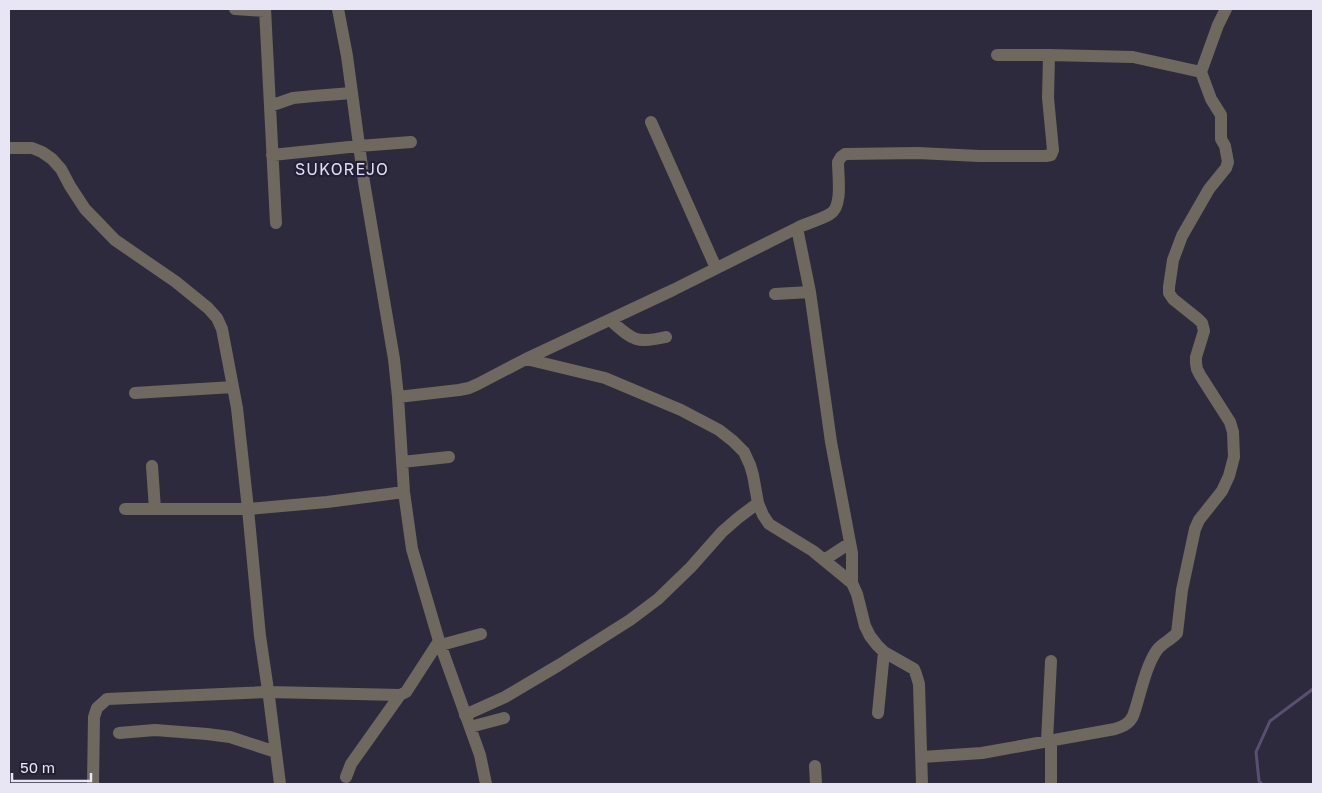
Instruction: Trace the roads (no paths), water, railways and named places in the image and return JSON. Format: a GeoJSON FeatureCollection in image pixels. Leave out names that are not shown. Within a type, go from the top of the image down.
{"type":"FeatureCollection","features":[{"type":"Feature","properties":{"kind":"street"},"geometry":{"type":"LineString","coordinates":[[235,9],[265,10],[276,223]]}},
{"type":"Feature","properties":{"kind":"street"},"geometry":{"type":"LineString","coordinates":[[338,9],[344,34],[364,182],[394,358],[404,492],[412,549],[440,643],[480,755],[486,784]]}},
{"type":"Feature","properties":{"kind":"street"},"geometry":{"type":"LineString","coordinates":[[922,757],[982,753],[1124,726],[1130,722],[1133,716],[1153,656],[1159,647],[1177,633],[1182,590],[1195,529],[1199,520],[1222,491],[1229,476],[1234,457],[1233,432],[1230,422],[1200,375],[1196,363],[1204,331],[1202,323],[1173,299],[1169,293],[1173,260],[1182,236],[1209,188],[1226,168],[1228,162],[1221,139],[1221,115],[1211,99],[1202,72],[1218,24],[1226,9]]}},
{"type":"Feature","properties":{"kind":"street"},"geometry":{"type":"LineString","coordinates":[[997,55],[1133,57],[1202,72]]}},
{"type":"Feature","properties":{"kind":"street"},"geometry":{"type":"LineString","coordinates":[[398,397],[468,388],[797,228],[830,214],[835,210],[838,203],[838,162],[845,154],[1051,155],[1053,150],[1048,98],[1050,55]]}},
{"type":"Feature","properties":{"kind":"street"},"geometry":{"type":"LineString","coordinates":[[270,106],[293,98],[352,93]]}},
{"type":"Feature","properties":{"kind":"street"},"geometry":{"type":"LineString","coordinates":[[651,122],[716,268]]}},
{"type":"Feature","properties":{"kind":"street"},"geometry":{"type":"LineString","coordinates":[[272,155],[411,142]]}},
{"type":"Feature","properties":{"kind":"street"},"geometry":{"type":"LineString","coordinates":[[9,148],[32,148],[52,159],[61,169],[85,209],[115,240],[176,282],[208,308],[217,318],[222,329],[237,408],[260,636],[280,784]]}},
{"type":"Feature","properties":{"kind":"street"},"geometry":{"type":"LineString","coordinates":[[797,228],[810,292],[831,442],[852,553],[852,583],[857,594],[865,626],[876,646],[914,669],[916,674],[919,684],[922,784]]}},
{"type":"Feature","properties":{"kind":"street"},"geometry":{"type":"LineString","coordinates":[[775,294],[810,292]]}},
{"type":"Feature","properties":{"kind":"street"},"geometry":{"type":"LineString","coordinates":[[610,320],[628,336],[638,340],[666,337]]}},
{"type":"Feature","properties":{"kind":"street"},"geometry":{"type":"LineString","coordinates":[[526,359],[606,378],[681,410],[720,430],[744,452],[753,475],[758,504],[762,515],[769,524],[824,560],[852,583]]}},
{"type":"Feature","properties":{"kind":"street"},"geometry":{"type":"LineString","coordinates":[[135,393],[233,387]]}},
{"type":"Feature","properties":{"kind":"street"},"geometry":{"type":"LineString","coordinates":[[402,462],[449,457]]}},
{"type":"Feature","properties":{"kind":"street"},"geometry":{"type":"LineString","coordinates":[[152,466],[155,509]]}},
{"type":"Feature","properties":{"kind":"street"},"geometry":{"type":"LineString","coordinates":[[125,509],[248,509],[328,502],[404,492]]}},
{"type":"Feature","properties":{"kind":"street"},"geometry":{"type":"LineString","coordinates":[[467,721],[559,665],[658,600],[722,532],[758,504]]}},
{"type":"Feature","properties":{"kind":"street"},"geometry":{"type":"LineString","coordinates":[[824,560],[850,543]]}},
{"type":"Feature","properties":{"kind":"street"},"geometry":{"type":"LineString","coordinates":[[92,784],[94,717],[97,708],[107,699],[268,692],[400,695],[406,692],[440,643],[481,634]]}},
{"type":"Feature","properties":{"kind":"street"},"geometry":{"type":"LineString","coordinates":[[878,713],[884,652]]}},
{"type":"Feature","properties":{"kind":"street"},"geometry":{"type":"LineString","coordinates":[[1051,661],[1049,741],[1051,784]]}},
{"type":"Feature","properties":{"kind":"street"},"geometry":{"type":"LineString","coordinates":[[346,777],[351,764],[400,695]]}},
{"type":"Feature","properties":{"kind":"street"},"geometry":{"type":"LineString","coordinates":[[467,721],[504,718]]}},
{"type":"Feature","properties":{"kind":"street"},"geometry":{"type":"LineString","coordinates":[[119,733],[155,730],[207,734],[230,737],[276,752]]}},
{"type":"Feature","properties":{"kind":"street"},"geometry":{"type":"LineString","coordinates":[[815,766],[816,784]]}},
{"type":"Feature","properties":{"kind":"waterway"},"geometry":{"type":"LineString","coordinates":[[1262,784],[1259,781],[1256,752],[1270,721],[1313,689]]}},
{"type":"Feature","properties":{"kind":"district","name":"SUKOREJO"},"geometry":{"type":"Point","coordinates":[342,169]}}]}
